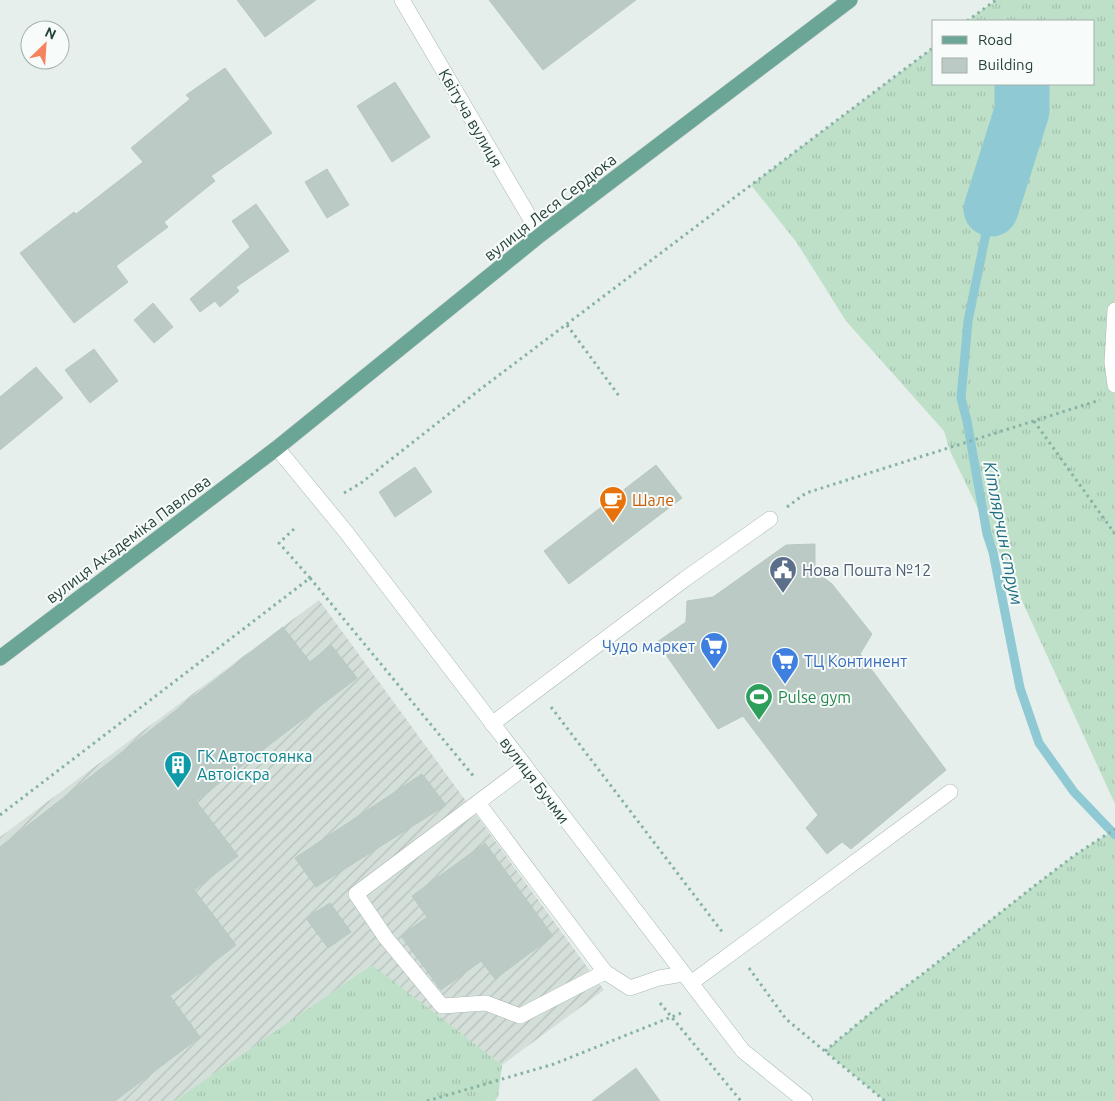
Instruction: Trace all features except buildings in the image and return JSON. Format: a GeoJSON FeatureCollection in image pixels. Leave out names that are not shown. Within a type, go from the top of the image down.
{"type":"FeatureCollection","features":[{"type":"Feature","properties":{"kind":"main road","name":"вулиця Леся Сердюка"},"geometry":{"type":"LineString","coordinates":[[277,448],[540,235],[850,0]]}},
{"type":"Feature","properties":{"kind":"main road","name":"вулиця Академіка Павлова"},"geometry":{"type":"LineString","coordinates":[[0,658],[277,448]]}},
{"type":"Feature","properties":{"kind":"street","name":"Квітуча вулиця"},"geometry":{"type":"LineString","coordinates":[[402,0],[540,235]]}},
{"type":"Feature","properties":{"kind":"street"},"geometry":{"type":"LineString","coordinates":[[1115,310],[1112,362],[1115,385]]}},
{"type":"Feature","properties":{"kind":"street","name":"вулиця Бучми"},"geometry":{"type":"LineString","coordinates":[[277,448],[346,532],[743,1051],[801,1100]]}},
{"type":"Feature","properties":{"kind":"street"},"geometry":{"type":"LineString","coordinates":[[492,724],[685,579],[770,519]]}},
{"type":"Feature","properties":{"kind":"street"},"geometry":{"type":"LineString","coordinates":[[525,767],[356,894],[386,938],[442,1006],[486,1003],[520,1016],[605,972]]}},
{"type":"Feature","properties":{"kind":"street"},"geometry":{"type":"LineString","coordinates":[[478,803],[605,972],[630,988],[659,978],[687,978],[736,950],[950,792]]}},
{"type":"Feature","properties":{"kind":"path"},"geometry":{"type":"LineString","coordinates":[[969,20],[996,0]]}},
{"type":"Feature","properties":{"kind":"path"},"geometry":{"type":"LineString","coordinates":[[342,495],[361,483],[932,49]]}},
{"type":"Feature","properties":{"kind":"path"},"geometry":{"type":"LineString","coordinates":[[567,325],[619,396]]}},
{"type":"Feature","properties":{"kind":"path"},"geometry":{"type":"LineString","coordinates":[[770,519],[806,494],[1103,399]]}},
{"type":"Feature","properties":{"kind":"path"},"geometry":{"type":"LineString","coordinates":[[1034,421],[1115,534]]}},
{"type":"Feature","properties":{"kind":"path"},"geometry":{"type":"LineString","coordinates":[[0,815],[310,578],[279,543],[294,529]]}},
{"type":"Feature","properties":{"kind":"path"},"geometry":{"type":"LineString","coordinates":[[538,690],[736,950],[786,1019],[885,1101]]}},
{"type":"Feature","properties":{"kind":"path"},"geometry":{"type":"LineString","coordinates":[[824,1051],[1004,909],[1115,828]]}},
{"type":"Feature","properties":{"kind":"path"},"geometry":{"type":"LineString","coordinates":[[427,1101],[554,1064],[706,1003]]}},
{"type":"Feature","properties":{"kind":"shaded area"},"geometry":{"type":"Polygon","coordinates":[[[319,600],[604,990],[502,1065],[372,966],[174,1101],[0,1101],[0,837],[319,600]]]}},
{"type":"Feature","properties":{"kind":"green space"},"geometry":{"type":"Polygon","coordinates":[[[996,0],[1115,0],[1115,804],[1006,566],[950,451],[944,431],[846,321],[797,243],[751,185],[932,49],[932,85],[1095,85],[1095,20],[968,20],[996,0]]]}},
{"type":"Feature","properties":{"kind":"green space"},"geometry":{"type":"Polygon","coordinates":[[[1115,829],[1115,1101],[885,1101],[825,1051],[878,1007],[1033,887],[1075,855],[1115,829]]]}},
{"type":"Feature","properties":{"kind":"green space"},"geometry":{"type":"Polygon","coordinates":[[[372,965],[502,1065],[498,1097],[495,1101],[174,1101],[372,965]]]}},
{"type":"Feature","properties":{"kind":"waterway"},"geometry":{"type":"LineString","coordinates":[[991,209],[1022,111],[1022,85]]}},
{"type":"Feature","properties":{"kind":"waterway","name":"Кітлярчин струм"},"geometry":{"type":"LineString","coordinates":[[991,209],[968,321],[961,398],[967,421],[987,534],[993,552],[1020,688],[1039,743],[1074,792],[1115,835]]}},
{"type":"Feature","properties":{"kind":"place","name":"Шале"},"geometry":{"type":"Point","coordinates":[613,524]}},
{"type":"Feature","properties":{"kind":"place","name":"Нова Пошта №12"},"geometry":{"type":"Point","coordinates":[783,594]}},
{"type":"Feature","properties":{"kind":"place","name":"Чудо маркет"},"geometry":{"type":"Point","coordinates":[714,670]}},
{"type":"Feature","properties":{"kind":"place","name":"ТЦ Континент"},"geometry":{"type":"Point","coordinates":[785,685]}},
{"type":"Feature","properties":{"kind":"place","name":"Pulse gym"},"geometry":{"type":"Point","coordinates":[759,721]}},
{"type":"Feature","properties":{"kind":"place","name":"ГК Автостоянка Автоіскра"},"geometry":{"type":"Point","coordinates":[178,789]}}]}
